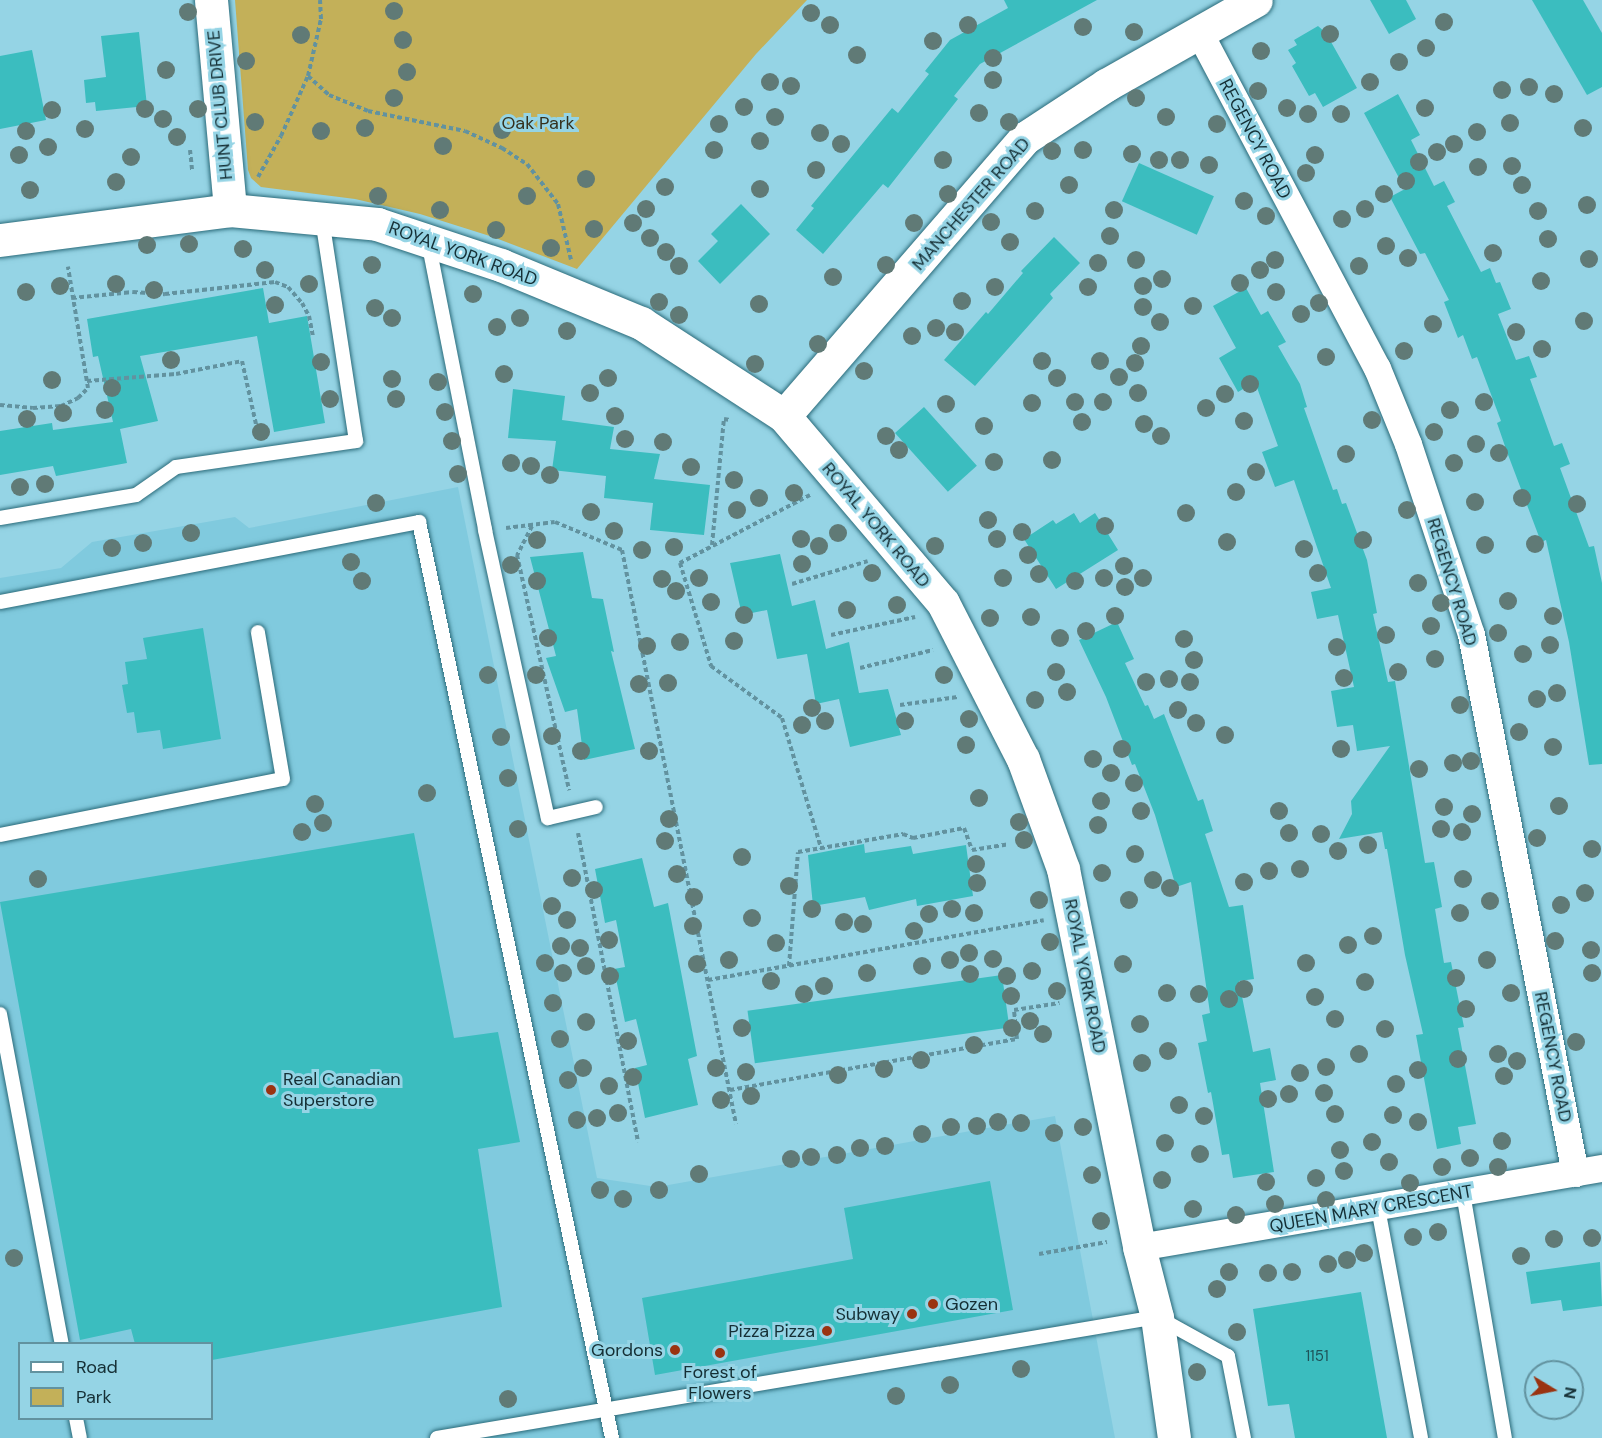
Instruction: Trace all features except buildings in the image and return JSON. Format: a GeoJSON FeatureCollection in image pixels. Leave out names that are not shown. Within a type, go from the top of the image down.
{"type":"FeatureCollection","features":[{"type":"Feature","properties":{"kind":"street","name":"HUNT CLUB DRIVE"},"geometry":{"type":"LineString","coordinates":[[211,0],[230,210]]}},
{"type":"Feature","properties":{"kind":"street","name":"MANCHESTER ROAD"},"geometry":{"type":"LineString","coordinates":[[784,416],[1025,138],[1106,86],[1256,0]]}},
{"type":"Feature","properties":{"kind":"street","name":"REGENCY ROAD"},"geometry":{"type":"LineString","coordinates":[[1200,34],[1377,368],[1408,444],[1464,612],[1471,634],[1575,1173]]}},
{"type":"Feature","properties":{"kind":"street","name":"ROYAL YORK ROAD"},"geometry":{"type":"LineString","coordinates":[[0,240],[230,210],[377,224],[501,265],[641,323],[784,416],[943,603],[1023,759],[1063,869],[1139,1243],[1157,1317],[1174,1438]]}},
{"type":"Feature","properties":{"kind":"street","name":"QUEEN MARY CRESCENT"},"geometry":{"type":"LineString","coordinates":[[1139,1243],[1378,1208],[1602,1168]]}},
{"type":"Feature","properties":{"kind":"lane"},"geometry":{"type":"LineString","coordinates":[[0,518],[136,495],[176,467],[356,441],[322,218]]}},
{"type":"Feature","properties":{"kind":"lane"},"geometry":{"type":"LineString","coordinates":[[428,239],[485,531],[548,818],[596,807]]}},
{"type":"Feature","properties":{"kind":"lane"},"geometry":{"type":"LineString","coordinates":[[0,602],[419,522],[612,1438]]}},
{"type":"Feature","properties":{"kind":"lane"},"geometry":{"type":"LineString","coordinates":[[0,836],[283,779],[258,632]]}},
{"type":"Feature","properties":{"kind":"lane"},"geometry":{"type":"LineString","coordinates":[[0,1014],[62,1342]]}},
{"type":"Feature","properties":{"kind":"lane"},"geometry":{"type":"LineString","coordinates":[[1463,1193],[1505,1438]]}},
{"type":"Feature","properties":{"kind":"lane"},"geometry":{"type":"LineString","coordinates":[[1378,1208],[1422,1438]]}},
{"type":"Feature","properties":{"kind":"lane"},"geometry":{"type":"LineString","coordinates":[[437,1438],[1157,1317],[1228,1356],[1244,1438]]}},
{"type":"Feature","properties":{"kind":"lane"},"geometry":{"type":"LineString","coordinates":[[76,1420],[80,1438]]}},
{"type":"Feature","properties":{"kind":"path"},"geometry":{"type":"LineString","coordinates":[[230,210],[261,172],[281,136],[308,76],[321,19],[320,0]]}},
{"type":"Feature","properties":{"kind":"path"},"geometry":{"type":"LineString","coordinates":[[308,76],[329,95],[368,111],[465,131],[502,148],[527,165],[558,204],[569,248],[576,296]]}},
{"type":"Feature","properties":{"kind":"path"},"geometry":{"type":"LineString","coordinates":[[0,405],[33,408],[61,406],[78,398],[88,388],[68,267]]}},
{"type":"Feature","properties":{"kind":"path"},"geometry":{"type":"LineString","coordinates":[[72,298],[133,292],[165,294],[275,282],[288,287],[302,303],[309,316],[313,337]]}},
{"type":"Feature","properties":{"kind":"path"},"geometry":{"type":"LineString","coordinates":[[87,381],[176,374],[242,361],[259,437]]}},
{"type":"Feature","properties":{"kind":"path"},"geometry":{"type":"LineString","coordinates":[[711,546],[724,419],[732,421]]}},
{"type":"Feature","properties":{"kind":"path"},"geometry":{"type":"LineString","coordinates":[[821,848],[782,717],[711,666],[680,563],[810,495],[833,474]]}},
{"type":"Feature","properties":{"kind":"path"},"geometry":{"type":"LineString","coordinates":[[485,531],[555,522],[621,550],[736,1124]]}},
{"type":"Feature","properties":{"kind":"path"},"geometry":{"type":"LineString","coordinates":[[792,584],[868,561],[895,547]]}},
{"type":"Feature","properties":{"kind":"path"},"geometry":{"type":"LineString","coordinates":[[831,635],[911,619],[943,603]]}},
{"type":"Feature","properties":{"kind":"path"},"geometry":{"type":"LineString","coordinates":[[860,668],[962,641]]}},
{"type":"Feature","properties":{"kind":"path"},"geometry":{"type":"LineString","coordinates":[[900,705],[961,697],[987,689]]}},
{"type":"Feature","properties":{"kind":"path"},"geometry":{"type":"LineString","coordinates":[[789,966],[798,852],[903,834],[913,838],[964,828],[972,850],[1009,844]]}},
{"type":"Feature","properties":{"kind":"path"},"geometry":{"type":"LineString","coordinates":[[708,980],[1072,913]]}},
{"type":"Feature","properties":{"kind":"path"},"geometry":{"type":"LineString","coordinates":[[730,1090],[1017,1039],[1014,1010],[1089,997]]}},
{"type":"Feature","properties":{"kind":"path"},"geometry":{"type":"LineString","coordinates":[[1040,1254],[1090,1244],[1139,1243]]}},
{"type":"Feature","properties":{"kind":"shaded area"},"geometry":{"type":"Polygon","coordinates":[[[458,487],[597,1178],[657,1187],[1055,1116],[1115,1438],[0,1438],[0,578],[61,568],[92,542],[235,517],[249,528],[458,487]]]}},
{"type":"Feature","properties":{"kind":"green space","name":"Oak Park"},"geometry":{"type":"Polygon","coordinates":[[[235,0],[807,0],[756,54],[577,269],[493,237],[420,214],[355,199],[261,187],[251,178],[248,170],[235,0]]]}},
{"type":"Feature","properties":{"kind":"place","name":"Real Canadian Superstore"},"geometry":{"type":"Point","coordinates":[271,1090]}},
{"type":"Feature","properties":{"kind":"place","name":"Gozen"},"geometry":{"type":"Point","coordinates":[933,1304]}},
{"type":"Feature","properties":{"kind":"place","name":"Subway"},"geometry":{"type":"Point","coordinates":[912,1314]}},
{"type":"Feature","properties":{"kind":"place","name":"Pizza Pizza"},"geometry":{"type":"Point","coordinates":[827,1331]}},
{"type":"Feature","properties":{"kind":"place","name":"Gordons"},"geometry":{"type":"Point","coordinates":[675,1350]}},
{"type":"Feature","properties":{"kind":"place","name":"Forest of Flowers"},"geometry":{"type":"Point","coordinates":[720,1353]}}]}
